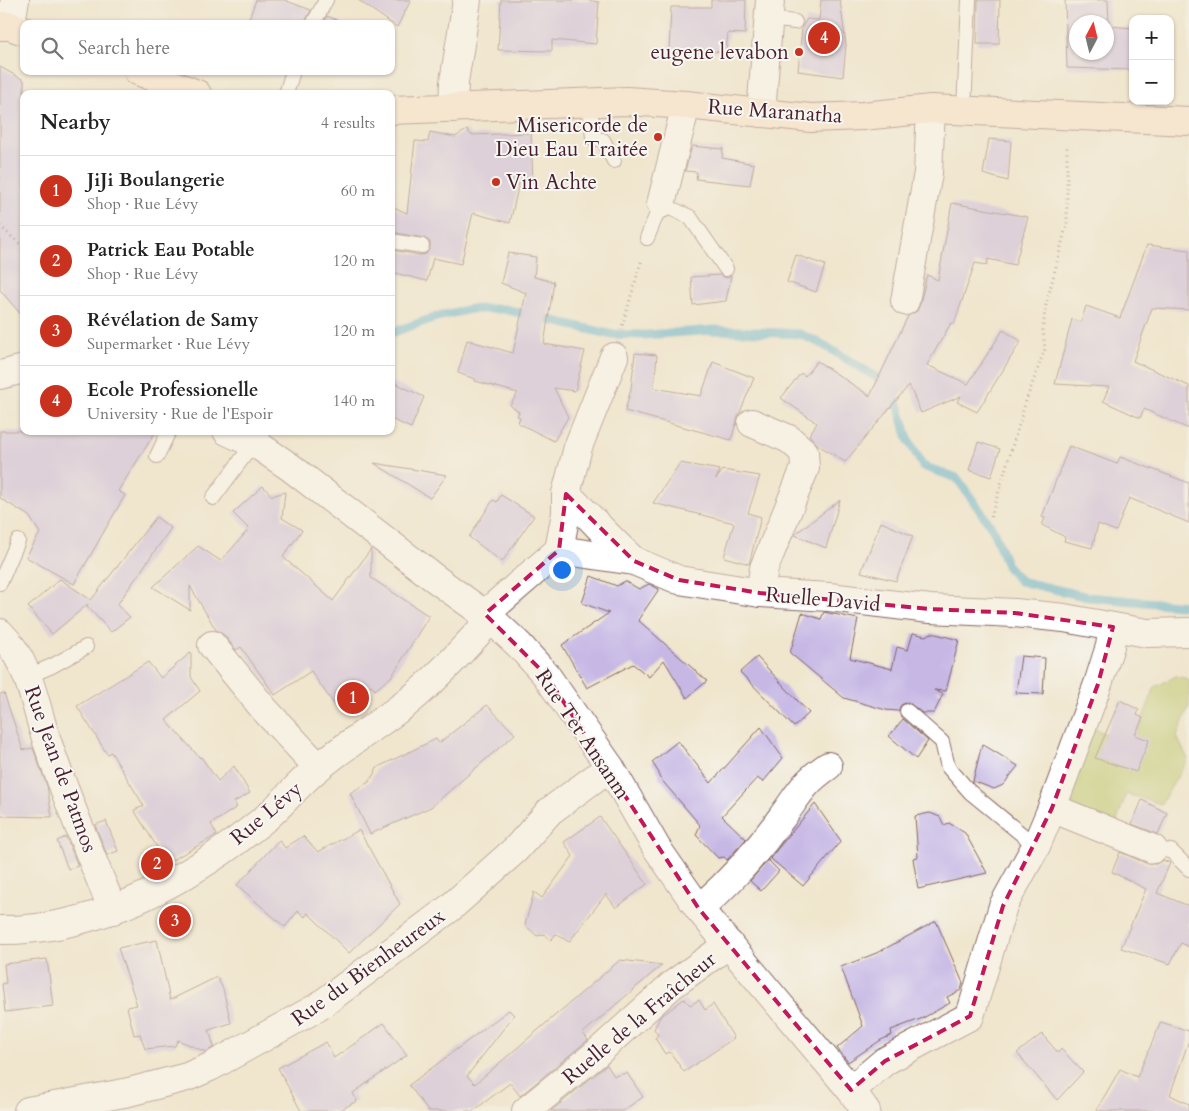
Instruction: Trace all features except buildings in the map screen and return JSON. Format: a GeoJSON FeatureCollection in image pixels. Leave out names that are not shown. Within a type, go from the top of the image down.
{"type":"FeatureCollection","features":[{"type":"Feature","properties":{"kind":"street"},"geometry":{"type":"LineString","coordinates":[[453,108],[454,82],[467,0]]}},
{"type":"Feature","properties":{"kind":"street"},"geometry":{"type":"LineString","coordinates":[[761,113],[769,9]]}},
{"type":"Feature","properties":{"kind":"street"},"geometry":{"type":"LineString","coordinates":[[148,75],[187,90]]}},
{"type":"Feature","properties":{"kind":"street","name":"Rue Maranatha"},"geometry":{"type":"LineString","coordinates":[[395,110],[628,101],[811,118],[863,116],[931,109],[1189,121]]}},
{"type":"Feature","properties":{"kind":"street"},"geometry":{"type":"LineString","coordinates":[[661,204],[686,105]]}},
{"type":"Feature","properties":{"kind":"street"},"geometry":{"type":"LineString","coordinates":[[905,301],[928,173],[931,109]]}},
{"type":"Feature","properties":{"kind":"street"},"geometry":{"type":"LineString","coordinates":[[488,617],[559,550],[566,513],[566,494],[578,446],[614,357]]}},
{"type":"Feature","properties":{"kind":"street"},"geometry":{"type":"LineString","coordinates":[[0,375],[20,371]]}},
{"type":"Feature","properties":{"kind":"street"},"geometry":{"type":"LineString","coordinates":[[752,423],[790,439],[804,452],[805,468],[764,568],[760,593]]}},
{"type":"Feature","properties":{"kind":"street","name":"Rue Tèt Ansanm"},"geometry":{"type":"LineString","coordinates":[[235,435],[290,467],[488,617],[546,675],[610,767],[656,848],[699,909],[862,1106]]}},
{"type":"Feature","properties":{"kind":"street"},"geometry":{"type":"LineString","coordinates":[[566,494],[586,512],[611,541],[634,561]]}},
{"type":"Feature","properties":{"kind":"street","name":"Ruelle David"},"geometry":{"type":"LineString","coordinates":[[559,550],[634,561],[679,580],[760,593],[829,597],[930,609],[1015,612],[1064,618],[1147,633],[1189,632]]}},
{"type":"Feature","properties":{"kind":"street","name":"Rue Lévy"},"geometry":{"type":"LineString","coordinates":[[0,930],[41,929],[80,921],[113,910],[177,880],[267,817],[318,768],[408,701],[488,617]]}},
{"type":"Feature","properties":{"kind":"street"},"geometry":{"type":"LineString","coordinates":[[862,1106],[885,1061],[970,1016],[1003,906],[1036,846],[1052,808],[1098,684],[1110,646],[1113,627]]}},
{"type":"Feature","properties":{"kind":"street","name":"Rue Jean de Patmos"},"geometry":{"type":"LineString","coordinates":[[0,633],[16,650],[28,676],[48,746],[113,910]]}},
{"type":"Feature","properties":{"kind":"street"},"geometry":{"type":"LineString","coordinates":[[212,645],[264,709],[318,768]]}},
{"type":"Feature","properties":{"kind":"street"},"geometry":{"type":"LineString","coordinates":[[699,909],[724,887],[746,862],[783,817],[804,784],[828,766]]}},
{"type":"Feature","properties":{"kind":"street","name":"Rue du Bienheureux"},"geometry":{"type":"LineString","coordinates":[[28,1111],[129,1092],[187,1077],[210,1067],[318,1008],[450,908],[515,850],[550,811],[610,767]]}},
{"type":"Feature","properties":{"kind":"street"},"geometry":{"type":"LineString","coordinates":[[1052,808],[1153,849]]}},
{"type":"Feature","properties":{"kind":"street","name":"Ruelle de la Fraîcheur"},"geometry":{"type":"LineString","coordinates":[[526,1111],[597,1053],[672,985],[729,944]]}},
{"type":"Feature","properties":{"kind":"lane"},"geometry":{"type":"LineString","coordinates":[[315,20],[326,0]]}},
{"type":"Feature","properties":{"kind":"lane"},"geometry":{"type":"LineString","coordinates":[[964,110],[969,0]]}},
{"type":"Feature","properties":{"kind":"lane"},"geometry":{"type":"LineString","coordinates":[[769,9],[795,22]]}},
{"type":"Feature","properties":{"kind":"lane"},"geometry":{"type":"LineString","coordinates":[[287,90],[292,75]]}},
{"type":"Feature","properties":{"kind":"lane"},"geometry":{"type":"LineString","coordinates":[[590,102],[593,138],[603,140],[614,161]]}},
{"type":"Feature","properties":{"kind":"lane"},"geometry":{"type":"LineString","coordinates":[[647,238],[661,204],[690,217],[726,269]]}},
{"type":"Feature","properties":{"kind":"lane"},"geometry":{"type":"LineString","coordinates":[[395,242],[422,246]]}},
{"type":"Feature","properties":{"kind":"lane"},"geometry":{"type":"LineString","coordinates":[[157,456],[167,435]]}},
{"type":"Feature","properties":{"kind":"lane"},"geometry":{"type":"LineString","coordinates":[[213,498],[253,444]]}},
{"type":"Feature","properties":{"kind":"lane"},"geometry":{"type":"LineString","coordinates":[[0,583],[18,541]]}},
{"type":"Feature","properties":{"kind":"lane"},"geometry":{"type":"LineString","coordinates":[[28,676],[52,666],[86,647]]}},
{"type":"Feature","properties":{"kind":"lane"},"geometry":{"type":"LineString","coordinates":[[907,711],[942,742],[948,767],[970,792],[1036,846]]}},
{"type":"Feature","properties":{"kind":"lane"},"geometry":{"type":"LineString","coordinates":[[1153,849],[1171,851],[1189,869]]}},
{"type":"Feature","properties":{"kind":"path"},"geometry":{"type":"LineString","coordinates":[[991,517],[1026,401],[1045,349],[1043,330],[1045,309],[1067,223],[1068,114]]}},
{"type":"Feature","properties":{"kind":"path"},"geometry":{"type":"LineString","coordinates":[[0,226],[20,244]]}},
{"type":"Feature","properties":{"kind":"path"},"geometry":{"type":"LineString","coordinates":[[622,328],[647,238]]}},
{"type":"Feature","properties":{"kind":"highlighted area"},"geometry":{"type":"Polygon","coordinates":[[[566,494],[634,561],[679,580],[760,593],[930,609],[1015,613],[1113,627],[1098,684],[1052,808],[1003,906],[970,1016],[885,1061],[851,1090],[699,909],[546,675],[485,614],[559,550],[566,494]]]}},
{"type":"Feature","properties":{"kind":"green space"},"geometry":{"type":"Polygon","coordinates":[[[1176,676],[1189,679],[1189,706],[1177,737],[1188,759],[1161,804],[1126,794],[1115,827],[1063,801],[1090,727],[1119,739],[1138,730],[1155,687],[1176,676]]]}},
{"type":"Feature","properties":{"kind":"waterway"},"geometry":{"type":"LineString","coordinates":[[395,332],[436,317],[470,309],[504,309],[609,334],[645,335],[715,330],[800,334],[822,344],[876,377],[890,390],[899,407],[908,439],[923,466],[957,478],[993,529],[1007,566],[1020,581],[1088,597],[1189,606]]}},
{"type":"Feature","properties":{"kind":"place","name":"Ecole Professionelle"},"geometry":{"type":"Point","coordinates":[824,38]}},
{"type":"Feature","properties":{"kind":"place","name":"eugene levabon"},"geometry":{"type":"Point","coordinates":[799,52]}},
{"type":"Feature","properties":{"kind":"place","name":"Misericorde de Dieu Eau Traitée"},"geometry":{"type":"Point","coordinates":[658,137]}},
{"type":"Feature","properties":{"kind":"place","name":"Vin Achte"},"geometry":{"type":"Point","coordinates":[496,182]}},
{"type":"Feature","properties":{"kind":"place","name":"JiJi Boulangerie"},"geometry":{"type":"Point","coordinates":[353,698]}},
{"type":"Feature","properties":{"kind":"place","name":"Patrick Eau Potable"},"geometry":{"type":"Point","coordinates":[157,864]}},
{"type":"Feature","properties":{"kind":"place","name":"Révélation de Samy"},"geometry":{"type":"Point","coordinates":[175,921]}}]}
